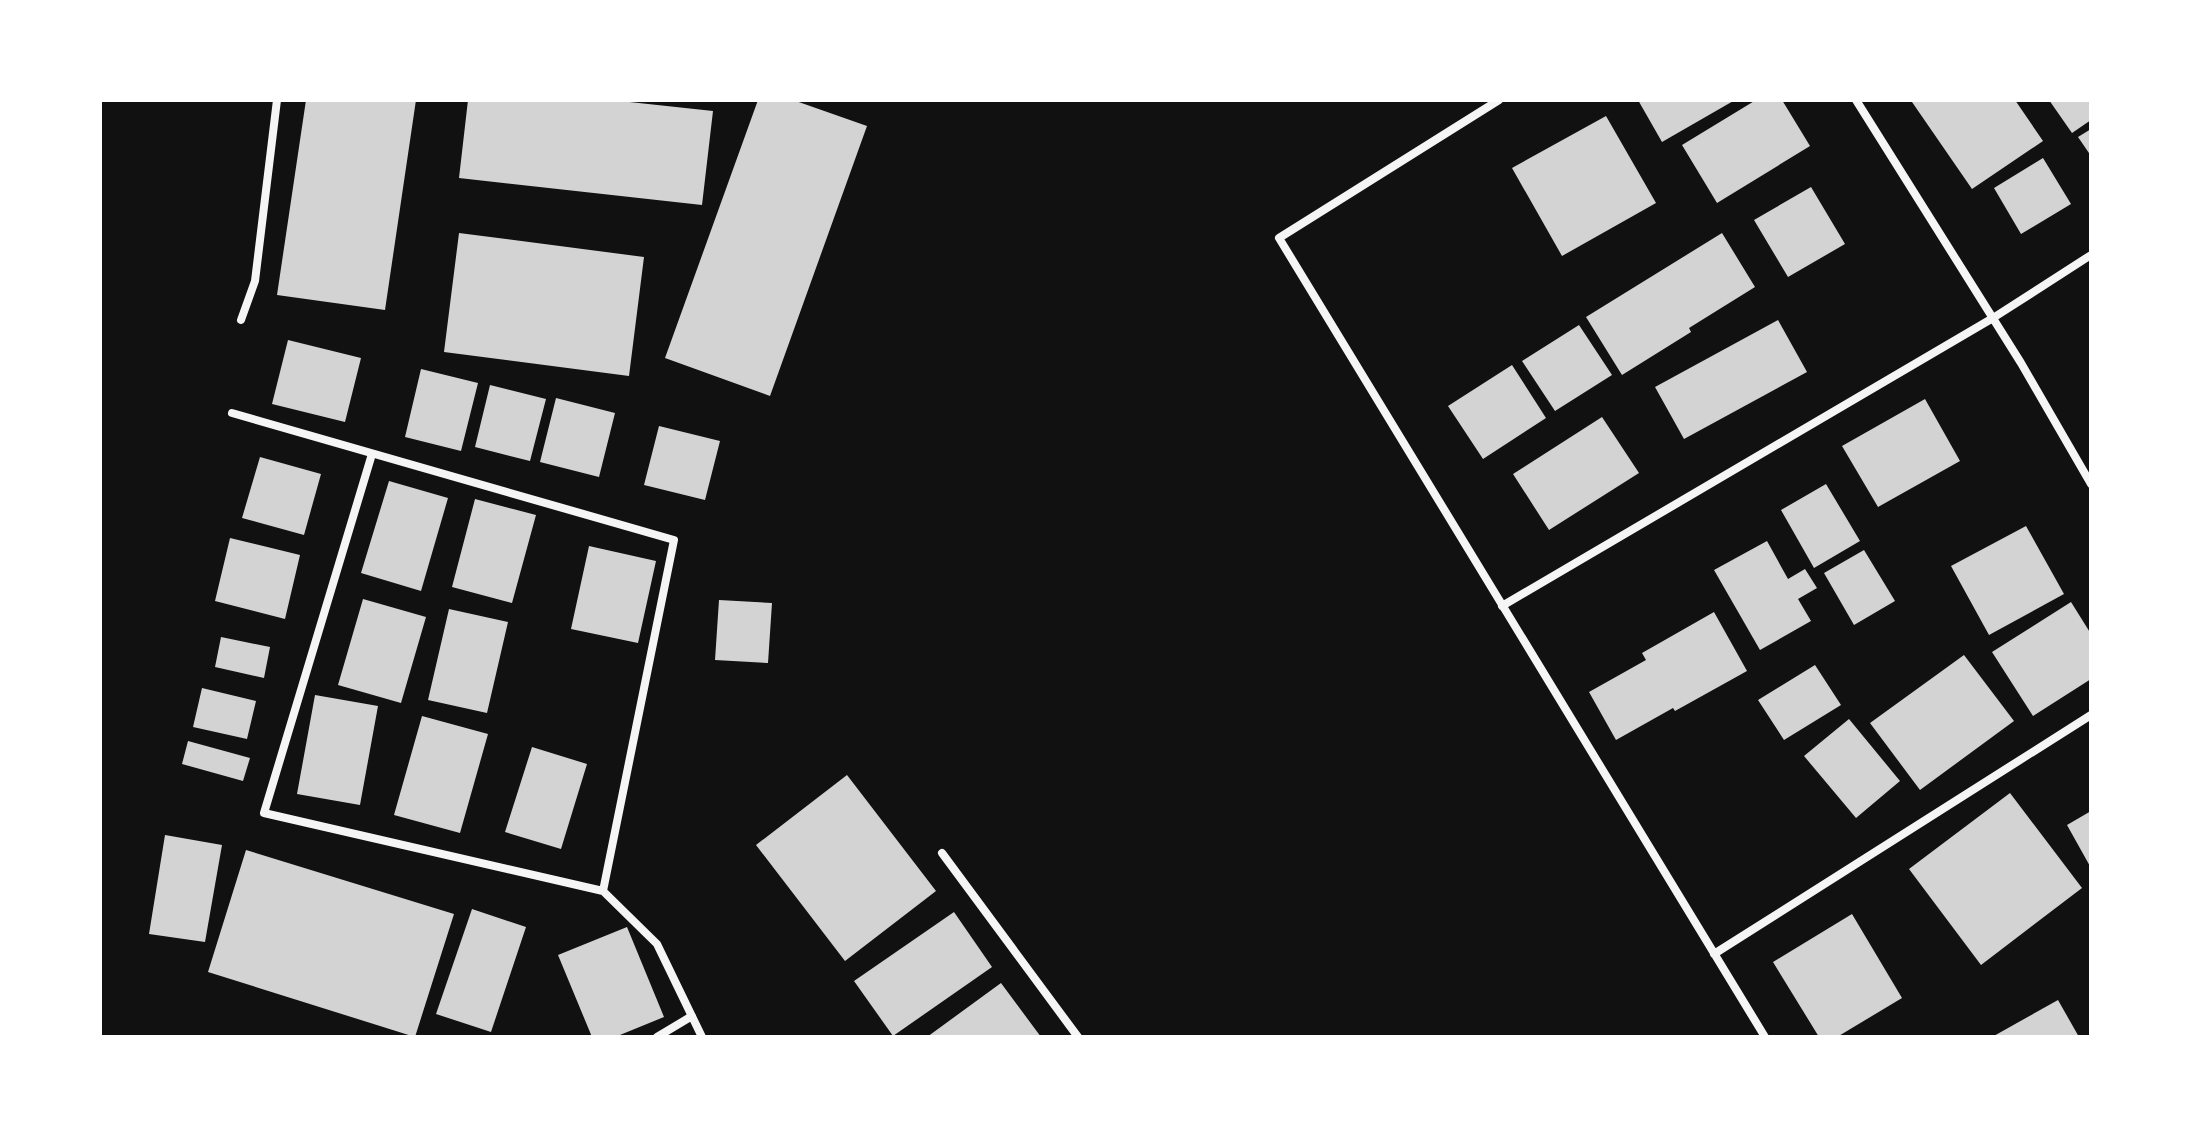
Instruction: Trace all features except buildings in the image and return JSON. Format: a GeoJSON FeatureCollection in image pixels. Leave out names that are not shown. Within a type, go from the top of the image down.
{"type":"FeatureCollection","features":[{"type":"Feature","properties":{"kind":"street"},"geometry":{"type":"LineString","coordinates":[[241,320],[255,281],[277,100]]}},
{"type":"Feature","properties":{"kind":"street"},"geometry":{"type":"LineString","coordinates":[[1499,100],[1279,238],[1765,1037]]}},
{"type":"Feature","properties":{"kind":"street"},"geometry":{"type":"LineString","coordinates":[[1856,100],[1993,318],[2091,484]]}},
{"type":"Feature","properties":{"kind":"street"},"geometry":{"type":"LineString","coordinates":[[1502,606],[1993,318],[2091,255]]}},
{"type":"Feature","properties":{"kind":"street"},"geometry":{"type":"LineString","coordinates":[[232,413],[674,540],[603,891]]}},
{"type":"Feature","properties":{"kind":"street"},"geometry":{"type":"LineString","coordinates":[[372,454],[264,813],[603,891],[657,944],[702,1037]]}},
{"type":"Feature","properties":{"kind":"street"},"geometry":{"type":"LineString","coordinates":[[1714,954],[2091,715]]}},
{"type":"Feature","properties":{"kind":"street"},"geometry":{"type":"LineString","coordinates":[[942,853],[1078,1037]]}},
{"type":"Feature","properties":{"kind":"street"},"geometry":{"type":"LineString","coordinates":[[657,1037],[692,1016]]}}]}
